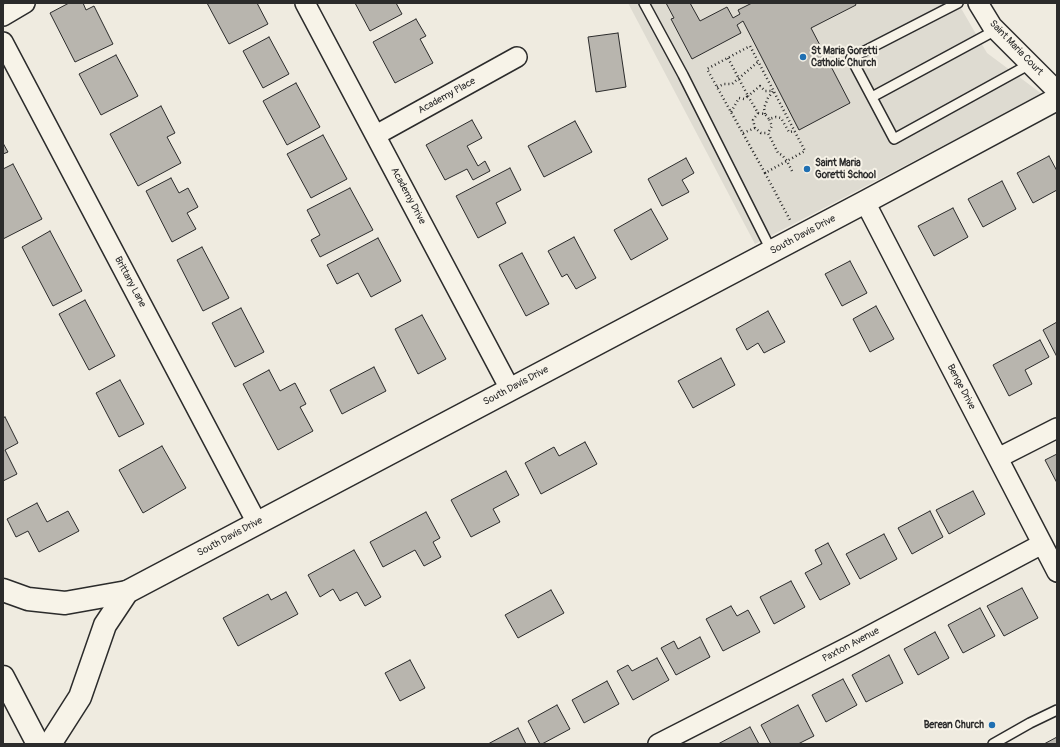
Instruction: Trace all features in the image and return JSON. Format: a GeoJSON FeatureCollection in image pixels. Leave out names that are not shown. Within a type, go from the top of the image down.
{"type":"FeatureCollection","features":[{"type":"Feature","properties":{"kind":"street"},"geometry":{"type":"LineString","coordinates":[[3,16],[25,3]]}},
{"type":"Feature","properties":{"kind":"street","name":"Academy Drive"},"geometry":{"type":"LineString","coordinates":[[306,3],[510,389]]}},
{"type":"Feature","properties":{"kind":"street","name":"Saint Maria Court"},"geometry":{"type":"LineString","coordinates":[[978,3],[992,26],[1057,91]]}},
{"type":"Feature","properties":{"kind":"street","name":"Brittany Lane"},"geometry":{"type":"LineString","coordinates":[[3,42],[257,523]]}},
{"type":"Feature","properties":{"kind":"street","name":"Academy Place"},"geometry":{"type":"LineString","coordinates":[[376,135],[517,57]]}},
{"type":"Feature","properties":{"kind":"street","name":"South Davis Drive"},"geometry":{"type":"LineString","coordinates":[[50,744],[80,697],[105,625],[127,592],[772,252],[1057,99]]}},
{"type":"Feature","properties":{"kind":"street","name":"Benge Drive"},"geometry":{"type":"LineString","coordinates":[[865,202],[1057,572]]}},
{"type":"Feature","properties":{"kind":"street"},"geometry":{"type":"LineString","coordinates":[[998,458],[1057,428]]}},
{"type":"Feature","properties":{"kind":"street","name":"Paxton Avenue"},"geometry":{"type":"LineString","coordinates":[[658,744],[852,645],[1042,544]]}},
{"type":"Feature","properties":{"kind":"street"},"geometry":{"type":"LineString","coordinates":[[3,590],[28,599],[65,603],[127,592]]}},
{"type":"Feature","properties":{"kind":"street"},"geometry":{"type":"LineString","coordinates":[[3,677],[38,744]]}},
{"type":"Feature","properties":{"kind":"lane"},"geometry":{"type":"LineString","coordinates":[[644,3],[683,75],[772,252]]}},
{"type":"Feature","properties":{"kind":"lane"},"geometry":{"type":"LineString","coordinates":[[958,3],[851,58],[894,139],[1030,64]]}},
{"type":"Feature","properties":{"kind":"lane"},"geometry":{"type":"LineString","coordinates":[[872,97],[996,30]]}},
{"type":"Feature","properties":{"kind":"lane"},"geometry":{"type":"LineString","coordinates":[[993,744],[1057,710]]}},
{"type":"Feature","properties":{"kind":"path"},"geometry":{"type":"LineString","coordinates":[[764,173],[805,151],[750,46],[707,69],[787,216]]}},
{"type":"Feature","properties":{"kind":"path"},"geometry":{"type":"LineString","coordinates":[[728,58],[758,113]]}},
{"type":"Feature","properties":{"kind":"path"},"geometry":{"type":"LineString","coordinates":[[718,87],[724,84],[732,84],[758,62]]}},
{"type":"Feature","properties":{"kind":"path"},"geometry":{"type":"LineString","coordinates":[[731,112],[739,98],[744,99],[760,86],[765,91],[774,91]]}},
{"type":"Feature","properties":{"kind":"path"},"geometry":{"type":"LineString","coordinates":[[768,133],[772,126],[765,114],[764,108],[768,98],[774,91]]}},
{"type":"Feature","properties":{"kind":"path"},"geometry":{"type":"LineString","coordinates":[[758,113],[765,114]]}},
{"type":"Feature","properties":{"kind":"path"},"geometry":{"type":"LineString","coordinates":[[758,113],[753,120],[755,128],[761,133],[768,133]]}},
{"type":"Feature","properties":{"kind":"path"},"geometry":{"type":"LineString","coordinates":[[769,119],[776,117],[781,118],[789,132],[795,131]]}},
{"type":"Feature","properties":{"kind":"path"},"geometry":{"type":"LineString","coordinates":[[743,133],[755,128]]}},
{"type":"Feature","properties":{"kind":"path"},"geometry":{"type":"LineString","coordinates":[[768,133],[778,153],[787,161],[792,171]]}},
{"type":"Feature","properties":{"kind":"shaded area","name":"Saint Maria Goretti School"},"geometry":{"type":"Polygon","coordinates":[[[628,3],[958,3],[987,53],[1042,94],[755,244],[628,3]]]}},
{"type":"Feature","properties":{"kind":"building"},"geometry":{"type":"Polygon","coordinates":[[[69,3],[83,3],[86,10],[94,6],[113,44],[75,62],[50,13],[69,3]]]}},
{"type":"Feature","properties":{"kind":"building"},"geometry":{"type":"Polygon","coordinates":[[[207,3],[257,3],[268,24],[229,44],[207,3]]]}},
{"type":"Feature","properties":{"kind":"building"},"geometry":{"type":"Polygon","coordinates":[[[355,3],[396,3],[402,14],[370,31],[355,3]]]}},
{"type":"Feature","properties":{"kind":"building"},"geometry":{"type":"Polygon","coordinates":[[[666,3],[690,3],[700,21],[727,7],[733,18],[740,14],[738,10],[752,3],[855,3],[856,5],[811,28],[850,103],[799,130],[743,21],[737,25],[741,33],[692,59],[671,19],[674,18],[666,3]]]}},
{"type":"Feature","properties":{"kind":"building"},"geometry":{"type":"Polygon","coordinates":[[[416,19],[426,36],[420,39],[433,63],[395,83],[373,42],[416,19]]]}},
{"type":"Feature","properties":{"kind":"building"},"geometry":{"type":"Polygon","coordinates":[[[618,33],[626,87],[596,92],[588,37],[618,33]]]}},
{"type":"Feature","properties":{"kind":"building"},"geometry":{"type":"Polygon","coordinates":[[[269,37],[289,74],[263,88],[243,51],[269,37]]]}},
{"type":"Feature","properties":{"kind":"building"},"geometry":{"type":"Polygon","coordinates":[[[116,55],[138,96],[101,115],[79,74],[116,55]]]}},
{"type":"Feature","properties":{"kind":"building"},"geometry":{"type":"Polygon","coordinates":[[[296,83],[320,127],[287,145],[263,101],[296,83]]]}},
{"type":"Feature","properties":{"kind":"building"},"geometry":{"type":"Polygon","coordinates":[[[161,106],[175,133],[167,137],[181,163],[138,186],[110,134],[161,106]]]}},
{"type":"Feature","properties":{"kind":"building"},"geometry":{"type":"Polygon","coordinates":[[[472,120],[482,138],[467,146],[478,166],[485,161],[490,171],[473,180],[467,169],[445,180],[426,145],[472,120]]]}},
{"type":"Feature","properties":{"kind":"building"},"geometry":{"type":"Polygon","coordinates":[[[575,121],[592,152],[544,177],[528,146],[575,121]]]}},
{"type":"Feature","properties":{"kind":"building"},"geometry":{"type":"Polygon","coordinates":[[[323,135],[347,179],[311,198],[287,154],[323,135]]]}},
{"type":"Feature","properties":{"kind":"building"},"geometry":{"type":"Polygon","coordinates":[[[3,143],[8,152],[3,154],[3,143]]]}},
{"type":"Feature","properties":{"kind":"building"},"geometry":{"type":"Polygon","coordinates":[[[1049,156],[1057,171],[1057,190],[1033,203],[1017,173],[1049,156]]]}},
{"type":"Feature","properties":{"kind":"building"},"geometry":{"type":"Polygon","coordinates":[[[686,158],[694,173],[682,180],[689,192],[662,206],[648,179],[686,158]]]}},
{"type":"Feature","properties":{"kind":"building"},"geometry":{"type":"Polygon","coordinates":[[[13,164],[42,219],[3,239],[3,169],[13,164]]]}},
{"type":"Feature","properties":{"kind":"building"},"geometry":{"type":"Polygon","coordinates":[[[510,168],[521,190],[496,203],[506,223],[478,238],[456,196],[510,168]]]}},
{"type":"Feature","properties":{"kind":"building"},"geometry":{"type":"Polygon","coordinates":[[[171,178],[179,193],[188,188],[198,207],[187,213],[196,229],[172,242],[146,191],[171,178]]]}},
{"type":"Feature","properties":{"kind":"building"},"geometry":{"type":"Polygon","coordinates":[[[1002,181],[1016,209],[983,227],[968,199],[1002,181]]]}},
{"type":"Feature","properties":{"kind":"building"},"geometry":{"type":"Polygon","coordinates":[[[350,188],[373,230],[320,257],[311,240],[320,235],[307,210],[350,188]]]}},
{"type":"Feature","properties":{"kind":"building"},"geometry":{"type":"Polygon","coordinates":[[[953,208],[968,237],[934,256],[918,226],[953,208]]]}},
{"type":"Feature","properties":{"kind":"building"},"geometry":{"type":"Polygon","coordinates":[[[651,209],[668,239],[631,260],[614,230],[651,209]]]}},
{"type":"Feature","properties":{"kind":"building"},"geometry":{"type":"Polygon","coordinates":[[[50,231],[82,291],[53,306],[22,247],[50,231]]]}},
{"type":"Feature","properties":{"kind":"building"},"geometry":{"type":"Polygon","coordinates":[[[574,237],[596,278],[576,289],[567,274],[562,277],[548,251],[574,237]]]}},
{"type":"Feature","properties":{"kind":"building"},"geometry":{"type":"Polygon","coordinates":[[[378,238],[401,281],[371,297],[358,273],[337,284],[327,265],[378,238]]]}},
{"type":"Feature","properties":{"kind":"building"},"geometry":{"type":"Polygon","coordinates":[[[202,247],[229,298],[203,311],[177,260],[202,247]]]}},
{"type":"Feature","properties":{"kind":"building"},"geometry":{"type":"Polygon","coordinates":[[[522,253],[549,304],[526,316],[499,265],[522,253]]]}},
{"type":"Feature","properties":{"kind":"building"},"geometry":{"type":"Polygon","coordinates":[[[850,261],[867,293],[842,306],[825,274],[850,261]]]}},
{"type":"Feature","properties":{"kind":"building"},"geometry":{"type":"Polygon","coordinates":[[[85,300],[115,356],[89,370],[59,314],[85,300]]]}},
{"type":"Feature","properties":{"kind":"building"},"geometry":{"type":"Polygon","coordinates":[[[876,306],[894,339],[870,352],[853,319],[876,306]]]}},
{"type":"Feature","properties":{"kind":"building"},"geometry":{"type":"Polygon","coordinates":[[[241,308],[264,352],[235,367],[212,323],[241,308]]]}},
{"type":"Feature","properties":{"kind":"building"},"geometry":{"type":"Polygon","coordinates":[[[768,311],[785,342],[764,353],[758,343],[747,350],[736,329],[768,311]]]}},
{"type":"Feature","properties":{"kind":"building"},"geometry":{"type":"Polygon","coordinates":[[[422,315],[446,359],[418,374],[395,329],[422,315]]]}},
{"type":"Feature","properties":{"kind":"building"},"geometry":{"type":"Polygon","coordinates":[[[1057,322],[1057,357],[1043,330],[1057,322]]]}},
{"type":"Feature","properties":{"kind":"building"},"geometry":{"type":"Polygon","coordinates":[[[1040,340],[1049,357],[1025,370],[1032,384],[1009,396],[993,365],[1040,340]]]}},
{"type":"Feature","properties":{"kind":"building"},"geometry":{"type":"Polygon","coordinates":[[[721,358],[735,385],[693,408],[678,381],[721,358]]]}},
{"type":"Feature","properties":{"kind":"building"},"geometry":{"type":"Polygon","coordinates":[[[374,367],[386,391],[342,414],[330,390],[374,367]]]}},
{"type":"Feature","properties":{"kind":"building"},"geometry":{"type":"Polygon","coordinates":[[[269,370],[280,391],[295,383],[306,404],[300,407],[313,431],[278,450],[243,384],[269,370]]]}},
{"type":"Feature","properties":{"kind":"building"},"geometry":{"type":"Polygon","coordinates":[[[120,380],[144,424],[119,437],[96,393],[120,380]]]}},
{"type":"Feature","properties":{"kind":"building"},"geometry":{"type":"Polygon","coordinates":[[[5,417],[18,443],[5,450],[17,474],[3,481],[3,418],[5,417]]]}},
{"type":"Feature","properties":{"kind":"building"},"geometry":{"type":"Polygon","coordinates":[[[585,442],[597,464],[541,494],[525,463],[554,447],[559,456],[585,442]]]}},
{"type":"Feature","properties":{"kind":"building"},"geometry":{"type":"Polygon","coordinates":[[[162,446],[186,488],[143,513],[119,470],[162,446]]]}},
{"type":"Feature","properties":{"kind":"building"},"geometry":{"type":"Polygon","coordinates":[[[1057,454],[1057,483],[1045,460],[1057,454]]]}},
{"type":"Feature","properties":{"kind":"building"},"geometry":{"type":"Polygon","coordinates":[[[506,471],[519,495],[493,509],[500,522],[471,537],[451,500],[506,471]]]}},
{"type":"Feature","properties":{"kind":"building"},"geometry":{"type":"Polygon","coordinates":[[[973,491],[985,514],[949,534],[936,510],[973,491]]]}},
{"type":"Feature","properties":{"kind":"building"},"geometry":{"type":"Polygon","coordinates":[[[37,503],[47,522],[68,511],[79,531],[39,552],[28,531],[16,537],[7,519],[37,503]]]}},
{"type":"Feature","properties":{"kind":"building"},"geometry":{"type":"Polygon","coordinates":[[[930,511],[943,537],[912,554],[898,528],[930,511]]]}},
{"type":"Feature","properties":{"kind":"building"},"geometry":{"type":"Polygon","coordinates":[[[426,512],[440,538],[433,542],[441,557],[424,566],[415,550],[383,567],[370,542],[426,512]]]}},
{"type":"Feature","properties":{"kind":"building"},"geometry":{"type":"Polygon","coordinates":[[[884,534],[897,559],[860,579],[846,554],[884,534]]]}},
{"type":"Feature","properties":{"kind":"building"},"geometry":{"type":"Polygon","coordinates":[[[828,543],[850,584],[820,600],[805,573],[822,564],[815,550],[828,543]]]}},
{"type":"Feature","properties":{"kind":"building"},"geometry":{"type":"Polygon","coordinates":[[[354,550],[381,597],[365,606],[357,592],[340,601],[333,589],[320,597],[308,575],[354,550]]]}},
{"type":"Feature","properties":{"kind":"building"},"geometry":{"type":"Polygon","coordinates":[[[791,581],[805,607],[774,624],[760,597],[791,581]]]}},
{"type":"Feature","properties":{"kind":"building"},"geometry":{"type":"Polygon","coordinates":[[[1022,588],[1038,618],[1004,636],[987,606],[1022,588]]]}},
{"type":"Feature","properties":{"kind":"building"},"geometry":{"type":"Polygon","coordinates":[[[551,590],[564,613],[518,638],[505,615],[551,590]]]}},
{"type":"Feature","properties":{"kind":"building"},"geometry":{"type":"Polygon","coordinates":[[[286,592],[298,614],[238,646],[223,618],[268,594],[271,600],[286,592]]]}},
{"type":"Feature","properties":{"kind":"building"},"geometry":{"type":"Polygon","coordinates":[[[731,606],[737,616],[748,610],[760,632],[723,651],[706,619],[731,606]]]}},
{"type":"Feature","properties":{"kind":"building"},"geometry":{"type":"Polygon","coordinates":[[[980,608],[995,636],[963,653],[948,625],[980,608]]]}},
{"type":"Feature","properties":{"kind":"building"},"geometry":{"type":"Polygon","coordinates":[[[935,632],[949,658],[918,675],[904,649],[935,632]]]}},
{"type":"Feature","properties":{"kind":"building"},"geometry":{"type":"Polygon","coordinates":[[[700,637],[710,657],[676,675],[661,648],[674,641],[678,649],[700,637]]]}},
{"type":"Feature","properties":{"kind":"building"},"geometry":{"type":"Polygon","coordinates":[[[889,655],[903,683],[866,702],[852,675],[889,655]]]}},
{"type":"Feature","properties":{"kind":"building"},"geometry":{"type":"Polygon","coordinates":[[[657,658],[669,680],[633,700],[617,671],[628,665],[632,671],[657,658]]]}},
{"type":"Feature","properties":{"kind":"building"},"geometry":{"type":"Polygon","coordinates":[[[410,660],[425,688],[400,701],[385,673],[410,660]]]}},
{"type":"Feature","properties":{"kind":"building"},"geometry":{"type":"Polygon","coordinates":[[[843,679],[857,705],[826,722],[812,695],[843,679]]]}},
{"type":"Feature","properties":{"kind":"building"},"geometry":{"type":"Polygon","coordinates":[[[607,681],[619,704],[584,723],[572,700],[607,681]]]}},
{"type":"Feature","properties":{"kind":"building"},"geometry":{"type":"Polygon","coordinates":[[[557,705],[570,729],[540,744],[528,721],[557,705]]]}},
{"type":"Feature","properties":{"kind":"building"},"geometry":{"type":"Polygon","coordinates":[[[798,705],[814,736],[798,744],[771,744],[761,725],[798,705]]]}},
{"type":"Feature","properties":{"kind":"building"},"geometry":{"type":"Polygon","coordinates":[[[750,727],[759,744],[718,744],[750,727]]]}},
{"type":"Feature","properties":{"kind":"building"},"geometry":{"type":"Polygon","coordinates":[[[518,728],[526,744],[488,744],[518,728]]]}},
{"type":"Feature","properties":{"kind":"building"},"geometry":{"type":"Polygon","coordinates":[[[1057,737],[1057,744],[1044,744],[1057,737]]]}},
{"type":"Feature","properties":{"kind":"place","name":"St Maria Goretti Catholic Church"},"geometry":{"type":"Point","coordinates":[803,57]}},
{"type":"Feature","properties":{"kind":"place","name":"Saint Maria Goretti School"},"geometry":{"type":"Point","coordinates":[807,169]}},
{"type":"Feature","properties":{"kind":"place","name":"Berean Church"},"geometry":{"type":"Point","coordinates":[992,725]}}]}
